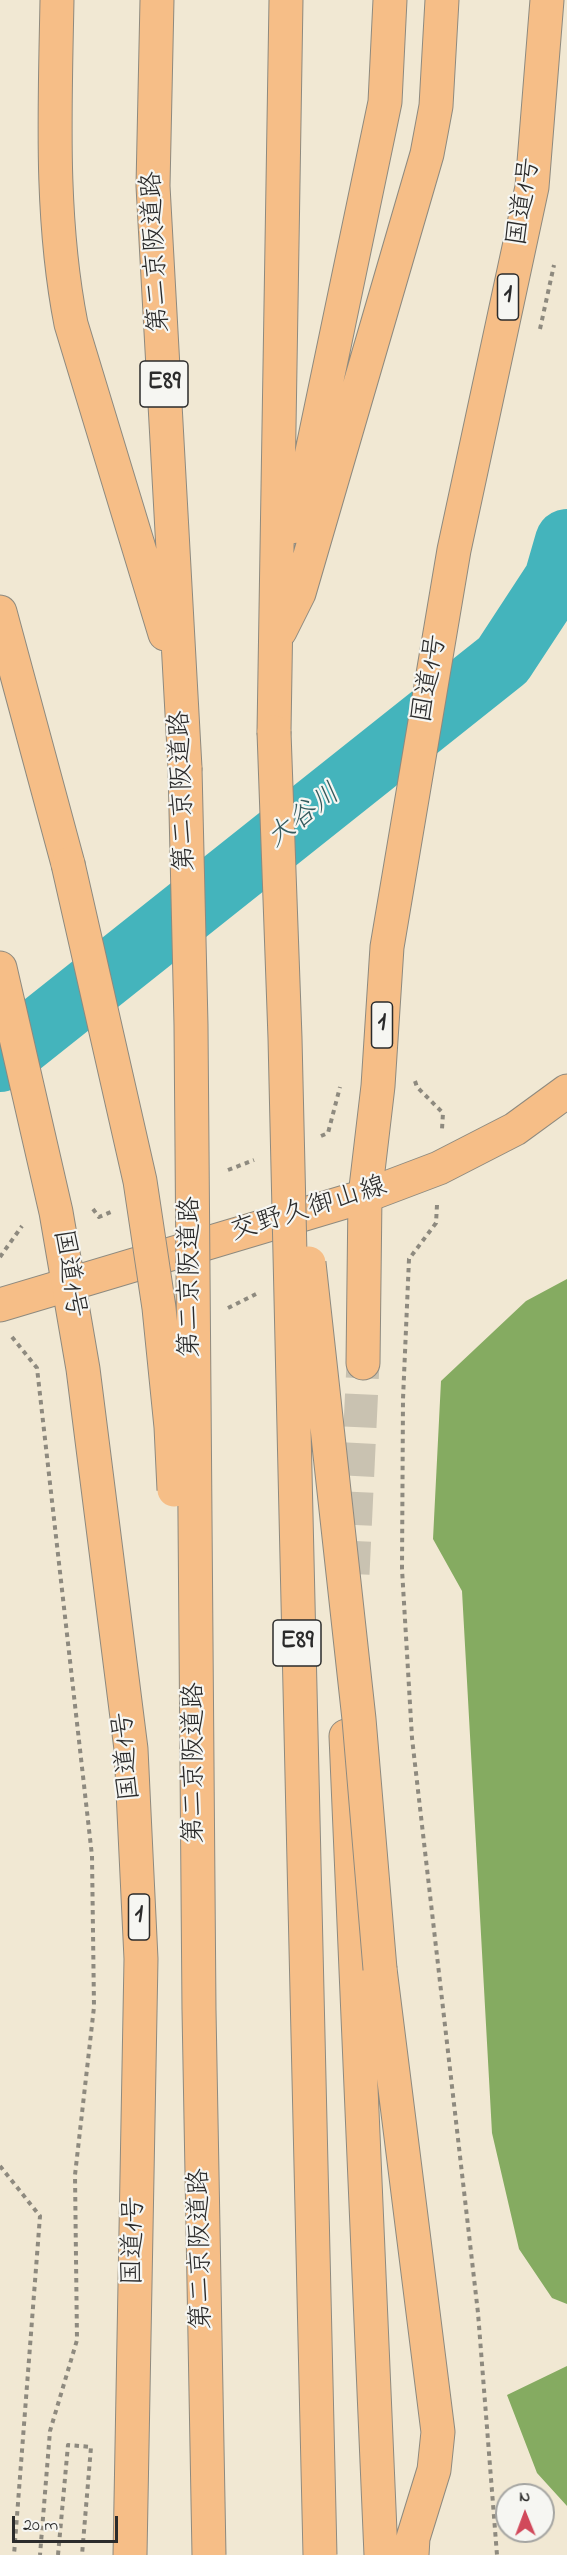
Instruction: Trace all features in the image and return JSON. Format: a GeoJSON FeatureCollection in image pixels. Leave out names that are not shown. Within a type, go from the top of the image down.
{"type":"FeatureCollection","features":[{"type":"Feature","properties":{"kind":"main road"},"geometry":{"type":"LineString","coordinates":[[57,0],[54,153],[64,288],[71,324],[166,637],[182,709]]}},
{"type":"Feature","properties":{"kind":"main road","name":"第二京阪道路"},"geometry":{"type":"LineString","coordinates":[[157,0],[153,186],[185,768],[192,1049],[199,2010],[209,2555]]}},
{"type":"Feature","properties":{"kind":"main road","name":"E89"},"geometry":{"type":"LineString","coordinates":[[286,0],[274,732],[285,1038],[320,2555]]}},
{"type":"Feature","properties":{"kind":"main road"},"geometry":{"type":"LineString","coordinates":[[278,555],[298,512],[304,490],[383,112],[390,0]]}},
{"type":"Feature","properties":{"kind":"main road"},"geometry":{"type":"LineString","coordinates":[[276,638],[299,593],[427,154],[436,106],[442,0]]}},
{"type":"Feature","properties":{"kind":"main road","name":"国道1号"},"geometry":{"type":"LineString","coordinates":[[363,1363],[365,1196],[378,1086],[387,947],[447,591],[532,187],[547,0]]}},
{"type":"Feature","properties":{"kind":"main road"},"geometry":{"type":"LineString","coordinates":[[0,612],[68,864],[140,1181],[159,1308],[171,1426],[199,2010]]}},
{"type":"Feature","properties":{"kind":"main road","name":"国道1号"},"geometry":{"type":"LineString","coordinates":[[0,968],[56,1212],[83,1369],[131,1749],[141,1959],[130,2555]]}},
{"type":"Feature","properties":{"kind":"main road"},"geometry":{"type":"LineString","coordinates":[[285,1038],[359,1719],[380,1969],[438,2432],[434,2470],[413,2538],[411,2555]]}},
{"type":"Feature","properties":{"kind":"main road","name":"交野久御山線"},"geometry":{"type":"LineString","coordinates":[[4,1318],[68,1284],[365,1196],[439,1168],[515,1129],[567,1091]]}},
{"type":"Feature","properties":{"kind":"main road"},"geometry":{"type":"LineString","coordinates":[[346,1736],[381,2555]]}},
{"type":"Feature","properties":{"kind":"path"},"geometry":{"type":"LineString","coordinates":[[414,1077],[417,1087],[443,1113],[436,1223],[409,1259],[403,1399],[402,1569],[412,1738],[478,2313],[497,2555]]}},
{"type":"Feature","properties":{"kind":"path"},"geometry":{"type":"LineString","coordinates":[[4,1318],[37,1368],[92,1856],[94,2007],[75,2175],[77,2340],[50,2431],[40,2555]]}},
{"type":"Feature","properties":{"kind":"path"},"geometry":{"type":"LineString","coordinates":[[0,2166],[40,2216],[14,2555]]}},
{"type":"Feature","properties":{"kind":"path"},"geometry":{"type":"LineString","coordinates":[[58,2555],[68,2445],[91,2447],[82,2555]]}},
{"type":"Feature","properties":{"kind":"green space"},"geometry":{"type":"Polygon","coordinates":[[[567,1279],[567,2304],[552,2298],[519,2249],[492,2133],[462,1591],[433,1539],[441,1381],[526,1301],[567,1279]]]}},
{"type":"Feature","properties":{"kind":"green space"},"geometry":{"type":"Polygon","coordinates":[[[567,2366],[567,2506],[555,2493],[555,2483],[546,2483],[537,2473],[507,2395],[567,2366]]]}},
{"type":"Feature","properties":{"kind":"waterway","name":"大谷川"},"geometry":{"type":"LineString","coordinates":[[0,1060],[503,660],[556,579],[567,541]]}},
{"type":"Feature","properties":{"kind":"tunnel"},"geometry":{"type":"LineString","coordinates":[[353,1574],[363,1363]]}}]}
